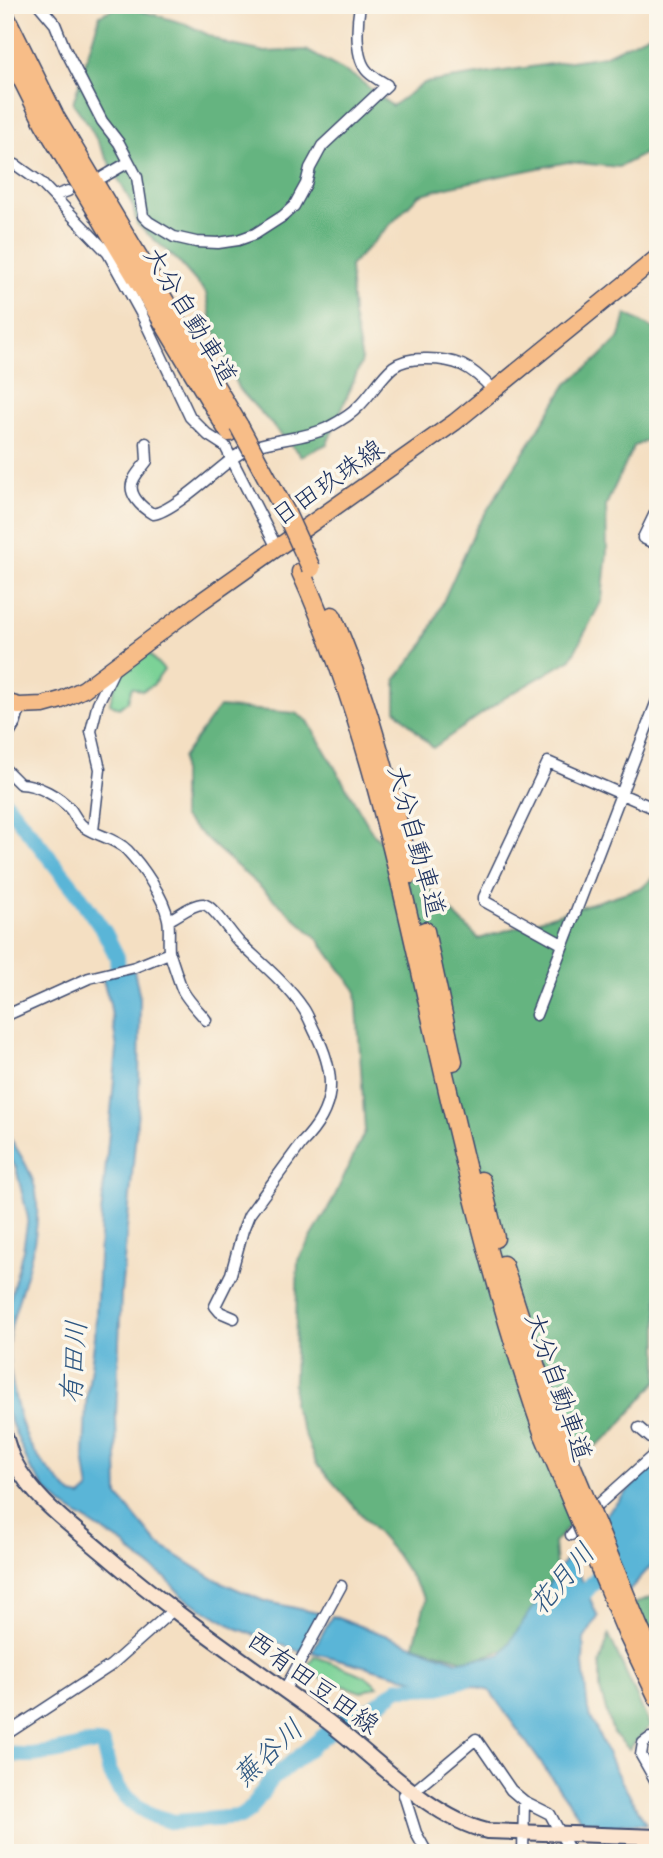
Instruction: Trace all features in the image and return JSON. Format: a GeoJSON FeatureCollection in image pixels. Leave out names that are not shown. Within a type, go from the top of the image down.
{"type":"FeatureCollection","features":[{"type":"Feature","properties":{"kind":"highway","name":"大分自動車道"},"geometry":{"type":"LineString","coordinates":[[5,16],[55,117],[234,429],[274,515],[306,570],[377,792],[407,905],[477,1217],[519,1362],[633,1631],[658,1698]]}},
{"type":"Feature","properties":{"kind":"highway","name":"大分自動車道"},"geometry":{"type":"LineString","coordinates":[[5,45],[44,123],[234,429]]}},
{"type":"Feature","properties":{"kind":"highway","name":"大分自動車道"},"geometry":{"type":"LineString","coordinates":[[633,1631],[658,1668]]}},
{"type":"Feature","properties":{"kind":"main road","name":"日田玖珠線"},"geometry":{"type":"LineString","coordinates":[[12,704],[43,705],[84,689],[444,430],[658,257]]}},
{"type":"Feature","properties":{"kind":"main road","name":"西有田豆田線"},"geometry":{"type":"LineString","coordinates":[[5,1437],[10,1463],[52,1508],[172,1611],[323,1718],[437,1810],[469,1827],[487,1831],[654,1836]]}},
{"type":"Feature","properties":{"kind":"street"},"geometry":{"type":"LineString","coordinates":[[39,5],[55,24],[102,121],[119,144],[137,177],[143,216],[174,237],[206,244],[238,240],[255,234],[283,216],[294,206],[322,146],[387,85],[366,71],[360,56],[360,5]]}},
{"type":"Feature","properties":{"kind":"street"},"geometry":{"type":"LineString","coordinates":[[103,177],[129,162]]}},
{"type":"Feature","properties":{"kind":"street"},"geometry":{"type":"LineString","coordinates":[[5,167],[16,165],[40,181],[108,253],[141,313],[190,417],[208,435],[225,446],[277,548]]}},
{"type":"Feature","properties":{"kind":"street"},"geometry":{"type":"LineString","coordinates":[[54,195],[68,191]]}},
{"type":"Feature","properties":{"kind":"street"},"geometry":{"type":"LineString","coordinates":[[146,443],[147,461],[132,486],[133,494],[142,506],[153,514],[173,505],[239,453],[271,441],[309,435],[342,419],[357,409],[401,361],[449,359],[477,374],[493,390]]}},
{"type":"Feature","properties":{"kind":"street"},"geometry":{"type":"LineString","coordinates":[[658,507],[643,538],[658,545]]}},
{"type":"Feature","properties":{"kind":"street"},"geometry":{"type":"LineString","coordinates":[[93,831],[100,769],[91,732],[98,703],[118,663]]}},
{"type":"Feature","properties":{"kind":"street"},"geometry":{"type":"LineString","coordinates":[[536,1016],[658,698]]}},
{"type":"Feature","properties":{"kind":"street"},"geometry":{"type":"LineString","coordinates":[[5,738],[15,723],[12,704]]}},
{"type":"Feature","properties":{"kind":"street"},"geometry":{"type":"LineString","coordinates":[[562,944],[484,901],[548,762],[658,810]]}},
{"type":"Feature","properties":{"kind":"street"},"geometry":{"type":"LineString","coordinates":[[5,769],[20,784],[30,784],[53,796],[69,808],[86,828],[126,849],[146,874],[169,920],[169,953],[183,992],[206,1020]]}},
{"type":"Feature","properties":{"kind":"street"},"geometry":{"type":"LineString","coordinates":[[169,920],[195,906],[204,904],[210,907],[237,940],[303,1007],[331,1070],[332,1085],[325,1108],[311,1134],[249,1215],[243,1230],[231,1274],[215,1306],[220,1312],[234,1318]]}},
{"type":"Feature","properties":{"kind":"street"},"geometry":{"type":"LineString","coordinates":[[5,1016],[89,978],[135,967],[169,953]]}},
{"type":"Feature","properties":{"kind":"street"},"geometry":{"type":"LineString","coordinates":[[639,1428],[658,1444]]}},
{"type":"Feature","properties":{"kind":"street"},"geometry":{"type":"LineString","coordinates":[[571,1535],[599,1504],[658,1451]]}},
{"type":"Feature","properties":{"kind":"street"},"geometry":{"type":"LineString","coordinates":[[582,1475],[599,1504]]}},
{"type":"Feature","properties":{"kind":"street"},"geometry":{"type":"LineString","coordinates":[[284,1691],[341,1586]]}},
{"type":"Feature","properties":{"kind":"street"},"geometry":{"type":"LineString","coordinates":[[5,1735],[110,1666],[172,1611]]}},
{"type":"Feature","properties":{"kind":"street"},"geometry":{"type":"LineString","coordinates":[[650,1738],[643,1743],[641,1755],[658,1785]]}},
{"type":"Feature","properties":{"kind":"street"},"geometry":{"type":"LineString","coordinates":[[423,1850],[404,1795],[476,1740],[511,1790],[524,1801],[550,1814],[563,1833],[571,1853]]}},
{"type":"Feature","properties":{"kind":"street"},"geometry":{"type":"LineString","coordinates":[[523,1853],[524,1801]]}},
{"type":"Feature","properties":{"kind":"green space"},"geometry":{"type":"Polygon","coordinates":[[[121,5],[186,24],[227,44],[265,52],[306,50],[357,78],[392,106],[424,83],[604,56],[658,30],[658,147],[619,167],[568,162],[419,195],[350,266],[353,316],[362,361],[327,444],[301,456],[238,388],[213,327],[206,293],[178,261],[137,224],[133,206],[88,124],[73,103],[100,15],[121,5]]]}},
{"type":"Feature","properties":{"kind":"green space"},"geometry":{"type":"Polygon","coordinates":[[[626,314],[658,331],[658,436],[634,446],[606,505],[607,552],[602,600],[571,659],[503,699],[433,748],[396,710],[396,679],[424,644],[476,528],[567,384],[620,337],[626,314]]]}},
{"type":"Feature","properties":{"kind":"green space"},"geometry":{"type":"Polygon","coordinates":[[[145,650],[164,670],[153,685],[142,691],[132,687],[128,701],[119,708],[110,703],[118,678],[145,650]]]}},
{"type":"Feature","properties":{"kind":"green space"},"geometry":{"type":"Polygon","coordinates":[[[219,707],[295,713],[308,721],[372,832],[479,939],[643,887],[658,873],[658,1380],[613,1433],[574,1462],[590,1502],[554,1543],[558,1589],[516,1647],[467,1661],[414,1645],[426,1600],[395,1553],[316,1463],[293,1405],[298,1260],[332,1202],[365,1131],[356,990],[317,938],[182,817],[182,758],[219,707]]]}},
{"type":"Feature","properties":{"kind":"green space"},"geometry":{"type":"Polygon","coordinates":[[[654,1596],[658,1599],[658,1673],[626,1611],[638,1602],[654,1596]]]}},
{"type":"Feature","properties":{"kind":"green space"},"geometry":{"type":"Polygon","coordinates":[[[609,1635],[650,1726],[629,1749],[613,1733],[600,1690],[600,1664],[609,1635]]]}},
{"type":"Feature","properties":{"kind":"green space"},"geometry":{"type":"Polygon","coordinates":[[[314,1656],[366,1676],[378,1686],[361,1692],[304,1672],[314,1656]]]}},
{"type":"Feature","properties":{"kind":"water"},"geometry":{"type":"Polygon","coordinates":[[[134,970],[140,998],[139,1099],[121,1294],[116,1417],[118,1496],[157,1543],[214,1579],[264,1601],[322,1614],[301,1652],[236,1628],[183,1597],[167,1579],[134,1555],[125,1545],[65,1507],[47,1491],[30,1468],[5,1408],[5,1318],[23,1250],[28,1218],[16,1168],[5,1150],[5,1130],[31,1176],[36,1192],[37,1210],[33,1245],[10,1332],[9,1358],[14,1393],[28,1441],[42,1463],[72,1495],[81,1497],[89,1490],[84,1457],[86,1404],[95,1336],[101,1215],[117,1049],[110,1004],[102,977],[134,970]]]}},
{"type":"Feature","properties":{"kind":"water"},"geometry":{"type":"Polygon","coordinates":[[[658,1465],[658,1558],[625,1595],[596,1525],[638,1480],[658,1465]]]}},
{"type":"Feature","properties":{"kind":"water"},"geometry":{"type":"Polygon","coordinates":[[[570,1553],[598,1617],[584,1639],[583,1664],[588,1711],[615,1770],[646,1824],[583,1822],[490,1691],[474,1686],[419,1681],[312,1652],[332,1616],[457,1661],[501,1655],[570,1553]]]}},
{"type":"Feature","properties":{"kind":"water"},"geometry":{"type":"Polygon","coordinates":[[[604,1840],[630,1840],[658,1845],[658,1853],[605,1853],[604,1840]]]}},
{"type":"Feature","properties":{"kind":"waterway","name":"有田川"},"geometry":{"type":"LineString","coordinates":[[5,802],[76,891],[105,933],[117,957],[119,987]]}},
{"type":"Feature","properties":{"kind":"waterway","name":"花月川"},"geometry":{"type":"LineString","coordinates":[[574,1605],[610,1563]]}},
{"type":"Feature","properties":{"kind":"waterway","name":"蕪谷川"},"geometry":{"type":"LineString","coordinates":[[5,1753],[37,1754],[91,1744],[103,1745],[109,1770],[119,1789],[135,1805],[153,1816],[174,1822],[240,1817],[249,1811],[271,1780],[342,1721],[374,1707],[399,1688],[439,1687],[469,1678]]}},
{"type":"Feature","properties":{"kind":"waterway","name":"花月川"},"geometry":{"type":"LineString","coordinates":[[595,1806],[617,1832],[629,1853]]}}]}
